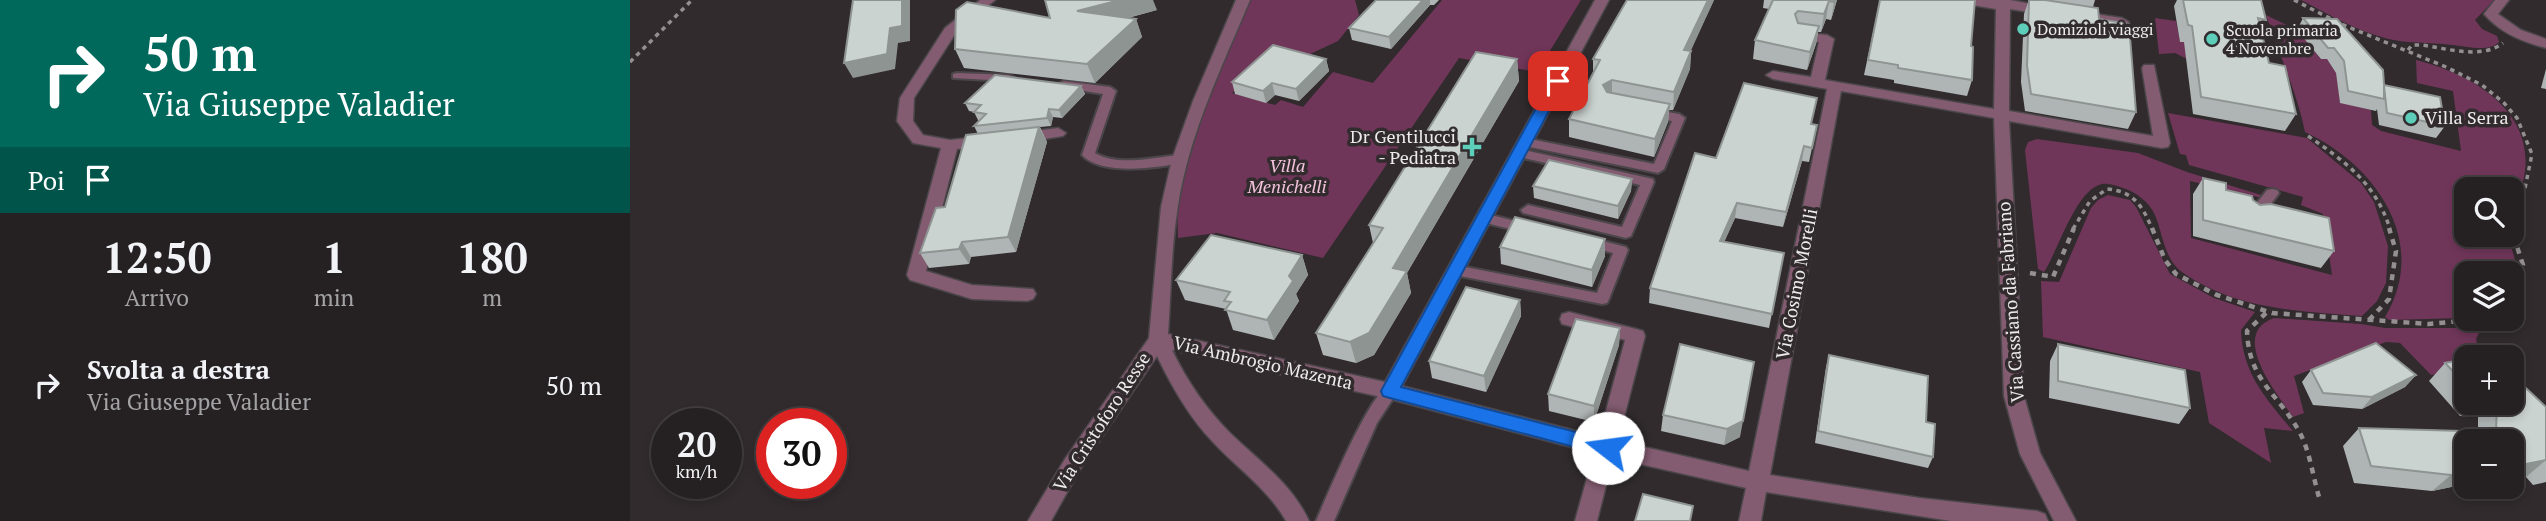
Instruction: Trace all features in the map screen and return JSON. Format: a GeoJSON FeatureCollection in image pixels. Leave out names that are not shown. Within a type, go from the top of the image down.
{"type":"FeatureCollection","features":[{"type":"Feature","properties":{"kind":"street"},"geometry":{"type":"LineString","coordinates":[[988,0],[952,28],[907,97],[905,121],[918,139],[950,145],[1058,134]]}},
{"type":"Feature","properties":{"kind":"street","name":"Via Cristoforo Resse"},"geometry":{"type":"LineString","coordinates":[[1039,521],[1108,410],[1158,339],[1169,207],[1180,159],[1200,101],[1243,0]]}},
{"type":"Feature","properties":{"kind":"street"},"geometry":{"type":"LineString","coordinates":[[1390,391],[1602,0]]}},
{"type":"Feature","properties":{"kind":"street"},"geometry":{"type":"LineString","coordinates":[[1966,0],[2003,3],[2122,22]]}},
{"type":"Feature","properties":{"kind":"street"},"geometry":{"type":"LineString","coordinates":[[2502,0],[2491,14],[2501,25],[2515,34],[2546,44]]}},
{"type":"Feature","properties":{"kind":"street","name":"Via Cassiano da Fabriano"},"geometry":{"type":"LineString","coordinates":[[2003,3],[2001,114],[2014,396],[2029,454],[2066,521]]}},
{"type":"Feature","properties":{"kind":"street","name":"Via Cosimo Morelli"},"geometry":{"type":"LineString","coordinates":[[1759,482],[1826,84],[1827,39],[1800,35]]}},
{"type":"Feature","properties":{"kind":"street"},"geometry":{"type":"LineString","coordinates":[[1773,75],[2161,144],[2149,68]]}},
{"type":"Feature","properties":{"kind":"street"},"geometry":{"type":"LineString","coordinates":[[950,145],[916,275],[972,292],[1027,294]]}},
{"type":"Feature","properties":{"kind":"street"},"geometry":{"type":"LineString","coordinates":[[1569,320],[1636,336],[1608,448],[1586,521]]}},
{"type":"Feature","properties":{"kind":"street","name":"Via Ambrogio Mazenta"},"geometry":{"type":"LineString","coordinates":[[1158,339],[1390,391],[1608,448],[1759,482],[1920,508],[2037,521]]}},
{"type":"Feature","properties":{"kind":"street","name":"Via Ambrogio Mazenta"},"geometry":{"type":"LineString","coordinates":[[1158,339],[1180,388],[1220,436],[1276,492],[1298,521]]}},
{"type":"Feature","properties":{"kind":"street"},"geometry":{"type":"LineString","coordinates":[[1750,521],[1759,482]]}},
{"type":"Feature","properties":{"kind":"lane"},"geometry":{"type":"LineString","coordinates":[[957,76],[984,75],[1022,79]]}},
{"type":"Feature","properties":{"kind":"lane"},"geometry":{"type":"LineString","coordinates":[[1047,83],[1110,90],[1088,155],[1096,162],[1108,164],[1180,159]]}},
{"type":"Feature","properties":{"kind":"lane"},"geometry":{"type":"LineString","coordinates":[[1522,148],[1658,169],[1679,118],[1639,110]]}},
{"type":"Feature","properties":{"kind":"lane"},"geometry":{"type":"LineString","coordinates":[[1522,148],[1648,182],[1626,233],[1528,211]]}},
{"type":"Feature","properties":{"kind":"lane"},"geometry":{"type":"LineString","coordinates":[[2254,216],[2272,193]]}},
{"type":"Feature","properties":{"kind":"lane"},"geometry":{"type":"LineString","coordinates":[[1483,218],[1540,231]]}},
{"type":"Feature","properties":{"kind":"lane"},"geometry":{"type":"LineString","coordinates":[[1455,270],[1602,299],[1621,250],[1567,237]]}},
{"type":"Feature","properties":{"kind":"lane"},"geometry":{"type":"LineString","coordinates":[[1325,521],[1371,420],[1390,391]]}},
{"type":"Feature","properties":{"kind":"path"},"geometry":{"type":"LineString","coordinates":[[630,62],[692,0]]}},
{"type":"Feature","properties":{"kind":"path"},"geometry":{"type":"LineString","coordinates":[[2294,0],[2340,24],[2408,50],[2482,85],[2504,103],[2516,118],[2532,154],[2530,174],[2524,192]]}},
{"type":"Feature","properties":{"kind":"path"},"geometry":{"type":"LineString","coordinates":[[2408,50],[2412,45],[2421,45],[2492,51],[2515,34]]}},
{"type":"Feature","properties":{"kind":"path"},"geometry":{"type":"LineString","coordinates":[[2308,136],[2336,155],[2366,182],[2381,203],[2389,226],[2396,251],[2389,299],[2368,320]]}},
{"type":"Feature","properties":{"kind":"path"},"geometry":{"type":"LineString","coordinates":[[2008,269],[2053,277],[2084,209],[2096,194],[2105,189],[2115,190],[2126,192],[2139,202],[2173,272],[2194,284],[2267,312],[2454,323]]}},
{"type":"Feature","properties":{"kind":"path"},"geometry":{"type":"LineString","coordinates":[[2267,312],[2248,331],[2248,352],[2266,389],[2301,435],[2319,497]]}},
{"type":"Feature","properties":{"kind":"green space","name":"Villa Menichelli"},"geometry":{"type":"Polygon","coordinates":[[[1251,0],[1355,0],[1359,15],[1338,41],[1308,55],[1279,48],[1232,93],[1275,105],[1281,100],[1303,107],[1333,72],[1373,83],[1442,0],[1581,0],[1537,72],[1459,58],[1323,258],[1217,233],[1178,238],[1177,198],[1207,101],[1251,0]]]}},
{"type":"Feature","properties":{"kind":"green space"},"geometry":{"type":"Polygon","coordinates":[[[2301,0],[2494,0],[2475,20],[2482,29],[2497,36],[2499,42],[2489,47],[2477,48],[2394,40],[2353,26],[2301,0]]]}},
{"type":"Feature","properties":{"kind":"green space"},"geometry":{"type":"Polygon","coordinates":[[[2266,15],[2297,30],[2321,59],[2327,59],[2336,73],[2340,102],[2371,110],[2372,125],[2381,131],[2461,151],[2453,91],[2417,83],[2416,60],[2461,76],[2482,88],[2500,103],[2514,120],[2523,141],[2526,163],[2523,177],[2454,177],[2454,247],[2511,247],[2515,261],[2454,261],[2454,318],[2389,320],[2385,317],[2397,289],[2401,261],[2398,234],[2388,209],[2373,185],[2354,164],[2331,146],[2305,132],[2293,88],[2266,15]]]}},
{"type":"Feature","properties":{"kind":"green space"},"geometry":{"type":"Polygon","coordinates":[[[2155,18],[2176,21],[2180,41],[2193,44],[2187,59],[2175,53],[2159,54],[2155,18]]]}},
{"type":"Feature","properties":{"kind":"green space"},"geometry":{"type":"Polygon","coordinates":[[[2168,113],[2307,138],[2361,183],[2374,202],[2388,246],[2386,283],[2377,301],[2362,316],[2292,310],[2246,301],[2202,285],[2182,272],[2171,260],[2155,215],[2146,202],[2128,190],[2107,184],[2093,188],[2084,197],[2068,222],[2044,272],[2038,269],[2025,150],[2028,142],[2037,139],[2138,153],[2187,172],[2261,195],[2262,198],[2190,181],[2191,238],[2332,275],[2323,214],[2301,205],[2303,197],[2189,165],[2186,155],[2180,154],[2168,113]]]}},
{"type":"Feature","properties":{"kind":"green space"},"geometry":{"type":"Polygon","coordinates":[[[2108,195],[2130,200],[2136,207],[2170,274],[2214,298],[2255,312],[2241,330],[2246,360],[2258,385],[2293,431],[2264,428],[2271,463],[2209,423],[2200,372],[2043,337],[2041,281],[2059,282],[2091,208],[2098,200],[2108,195]]]}},
{"type":"Feature","properties":{"kind":"green space"},"geometry":{"type":"Polygon","coordinates":[[[2274,318],[2385,328],[2454,328],[2454,331],[2480,331],[2476,339],[2477,345],[2454,345],[2454,372],[2431,375],[2400,343],[2386,342],[2294,376],[2304,413],[2293,417],[2260,365],[2255,337],[2261,326],[2274,318]]]}},
{"type":"Feature","properties":{"kind":"building"},"geometry":{"type":"Polygon","coordinates":[[[853,0],[902,0],[902,26],[890,28],[887,54],[844,63],[853,0]]]}},
{"type":"Feature","properties":{"kind":"building"},"geometry":{"type":"Polygon","coordinates":[[[1045,0],[1120,0],[1077,11],[1136,19],[1087,64],[955,49],[956,10],[967,2],[1050,18],[1045,0]]]}},
{"type":"Feature","properties":{"kind":"building"},"geometry":{"type":"Polygon","coordinates":[[[1376,0],[1423,0],[1389,37],[1349,28],[1376,0]]]}},
{"type":"Feature","properties":{"kind":"building"},"geometry":{"type":"Polygon","coordinates":[[[1627,0],[1708,0],[1684,50],[1691,51],[1674,92],[1612,80],[1603,85],[1607,92],[1670,104],[1655,139],[1569,119],[1600,60],[1593,59],[1627,0]]]}},
{"type":"Feature","properties":{"kind":"building"},"geometry":{"type":"Polygon","coordinates":[[[1773,0],[1835,0],[1829,1],[1824,14],[1798,11],[1795,14],[1798,23],[1819,26],[1810,52],[1755,40],[1773,0]]]}},
{"type":"Feature","properties":{"kind":"building"},"geometry":{"type":"Polygon","coordinates":[[[1880,0],[1975,0],[1971,46],[1972,80],[1898,68],[1898,65],[1868,60],[1880,0]]]}},
{"type":"Feature","properties":{"kind":"building"},"geometry":{"type":"Polygon","coordinates":[[[2029,0],[2098,8],[2099,19],[2129,24],[2136,112],[2031,94],[2027,66],[2029,0]]]}},
{"type":"Feature","properties":{"kind":"building"},"geometry":{"type":"Polygon","coordinates":[[[2183,0],[2261,0],[2266,20],[2258,18],[2269,63],[2285,66],[2296,114],[2201,97],[2192,26],[2188,25],[2183,0]]]}},
{"type":"Feature","properties":{"kind":"building"},"geometry":{"type":"Polygon","coordinates":[[[2303,18],[2337,19],[2383,70],[2384,85],[2440,97],[2445,126],[2387,113],[2384,86],[2384,99],[2348,91],[2344,61],[2334,48],[2328,48],[2303,18]]]}},
{"type":"Feature","properties":{"kind":"building"},"geometry":{"type":"Polygon","coordinates":[[[1273,45],[1326,59],[1296,89],[1272,83],[1263,91],[1232,82],[1273,45]]]}},
{"type":"Feature","properties":{"kind":"building"},"geometry":{"type":"Polygon","coordinates":[[[1476,52],[1517,59],[1393,268],[1407,271],[1369,333],[1350,342],[1316,333],[1383,228],[1369,225],[1476,52]]]}},
{"type":"Feature","properties":{"kind":"building"},"geometry":{"type":"Polygon","coordinates":[[[995,75],[1081,86],[1059,110],[1049,109],[1047,118],[974,126],[986,114],[974,112],[981,105],[965,103],[995,75]]]}},
{"type":"Feature","properties":{"kind":"building"},"geometry":{"type":"Polygon","coordinates":[[[1744,83],[1817,98],[1811,124],[1817,125],[1812,148],[1804,146],[1786,212],[1737,203],[1720,241],[1784,253],[1772,314],[1650,288],[1695,153],[1716,158],[1744,83]]]}},
{"type":"Feature","properties":{"kind":"building"},"geometry":{"type":"Polygon","coordinates":[[[1039,127],[1008,237],[962,242],[959,249],[920,253],[936,208],[945,207],[966,135],[1039,127]]]}},
{"type":"Feature","properties":{"kind":"building"},"geometry":{"type":"Polygon","coordinates":[[[1549,160],[1632,179],[1618,206],[1533,186],[1549,160]]]}},
{"type":"Feature","properties":{"kind":"building"},"geometry":{"type":"Polygon","coordinates":[[[2203,178],[2226,183],[2226,190],[2252,196],[2260,205],[2271,204],[2329,218],[2334,251],[2203,220],[2203,178]]]}},
{"type":"Feature","properties":{"kind":"building"},"geometry":{"type":"Polygon","coordinates":[[[1515,217],[1605,239],[1592,270],[1500,247],[1515,217]]]}},
{"type":"Feature","properties":{"kind":"building"},"geometry":{"type":"Polygon","coordinates":[[[1211,235],[1302,255],[1289,276],[1293,281],[1267,320],[1225,310],[1231,302],[1224,301],[1230,292],[1176,280],[1211,235]]]}},
{"type":"Feature","properties":{"kind":"building"},"geometry":{"type":"Polygon","coordinates":[[[1466,287],[1520,300],[1484,376],[1429,361],[1466,287]]]}},
{"type":"Feature","properties":{"kind":"building"},"geometry":{"type":"Polygon","coordinates":[[[1576,319],[1620,328],[1594,406],[1548,394],[1576,319]]]}},
{"type":"Feature","properties":{"kind":"building"},"geometry":{"type":"Polygon","coordinates":[[[2376,343],[2416,375],[2372,397],[2323,393],[2311,370],[2376,343]]]}},
{"type":"Feature","properties":{"kind":"building"},"geometry":{"type":"Polygon","coordinates":[[[1680,344],[1754,362],[1743,421],[1727,429],[1663,415],[1680,344]]]}},
{"type":"Feature","properties":{"kind":"building"},"geometry":{"type":"Polygon","coordinates":[[[2058,344],[2185,370],[2190,408],[2058,381],[2058,344]]]}},
{"type":"Feature","properties":{"kind":"building"},"geometry":{"type":"Polygon","coordinates":[[[1829,355],[1928,376],[1926,422],[1935,424],[1933,457],[1818,431],[1829,355]]]}},
{"type":"Feature","properties":{"kind":"building"},"geometry":{"type":"Polygon","coordinates":[[[2454,361],[2454,372],[2445,363],[2454,361]]]}},
{"type":"Feature","properties":{"kind":"building"},"geometry":{"type":"Polygon","coordinates":[[[2524,386],[2546,407],[2546,460],[2524,464],[2524,429],[2496,429],[2497,415],[2524,415],[2524,386]]]}},
{"type":"Feature","properties":{"kind":"building"},"geometry":{"type":"Polygon","coordinates":[[[2359,428],[2454,431],[2454,474],[2371,466],[2359,428]]]}},
{"type":"Feature","properties":{"kind":"building"},"geometry":{"type":"Polygon","coordinates":[[[1643,494],[1693,506],[1690,521],[1635,521],[1643,494]]]}},
{"type":"Feature","properties":{"kind":"place","name":"Domizioli viaggi"},"geometry":{"type":"Point","coordinates":[2023,29]}},
{"type":"Feature","properties":{"kind":"place","name":"Scuola primaria 4 Novembre"},"geometry":{"type":"Point","coordinates":[2212,39]}},
{"type":"Feature","properties":{"kind":"place","name":"Villa Serra"},"geometry":{"type":"Point","coordinates":[2411,118]}},
{"type":"Feature","properties":{"kind":"place","name":"Dr Gentilucci - Pediatra"},"geometry":{"type":"Point","coordinates":[1472,147]}},
{"type":"Feature","properties":{"kind":"route"},"geometry":{"type":"LineString","coordinates":[[1558,81],[1390,391],[1608,448]]}}]}
